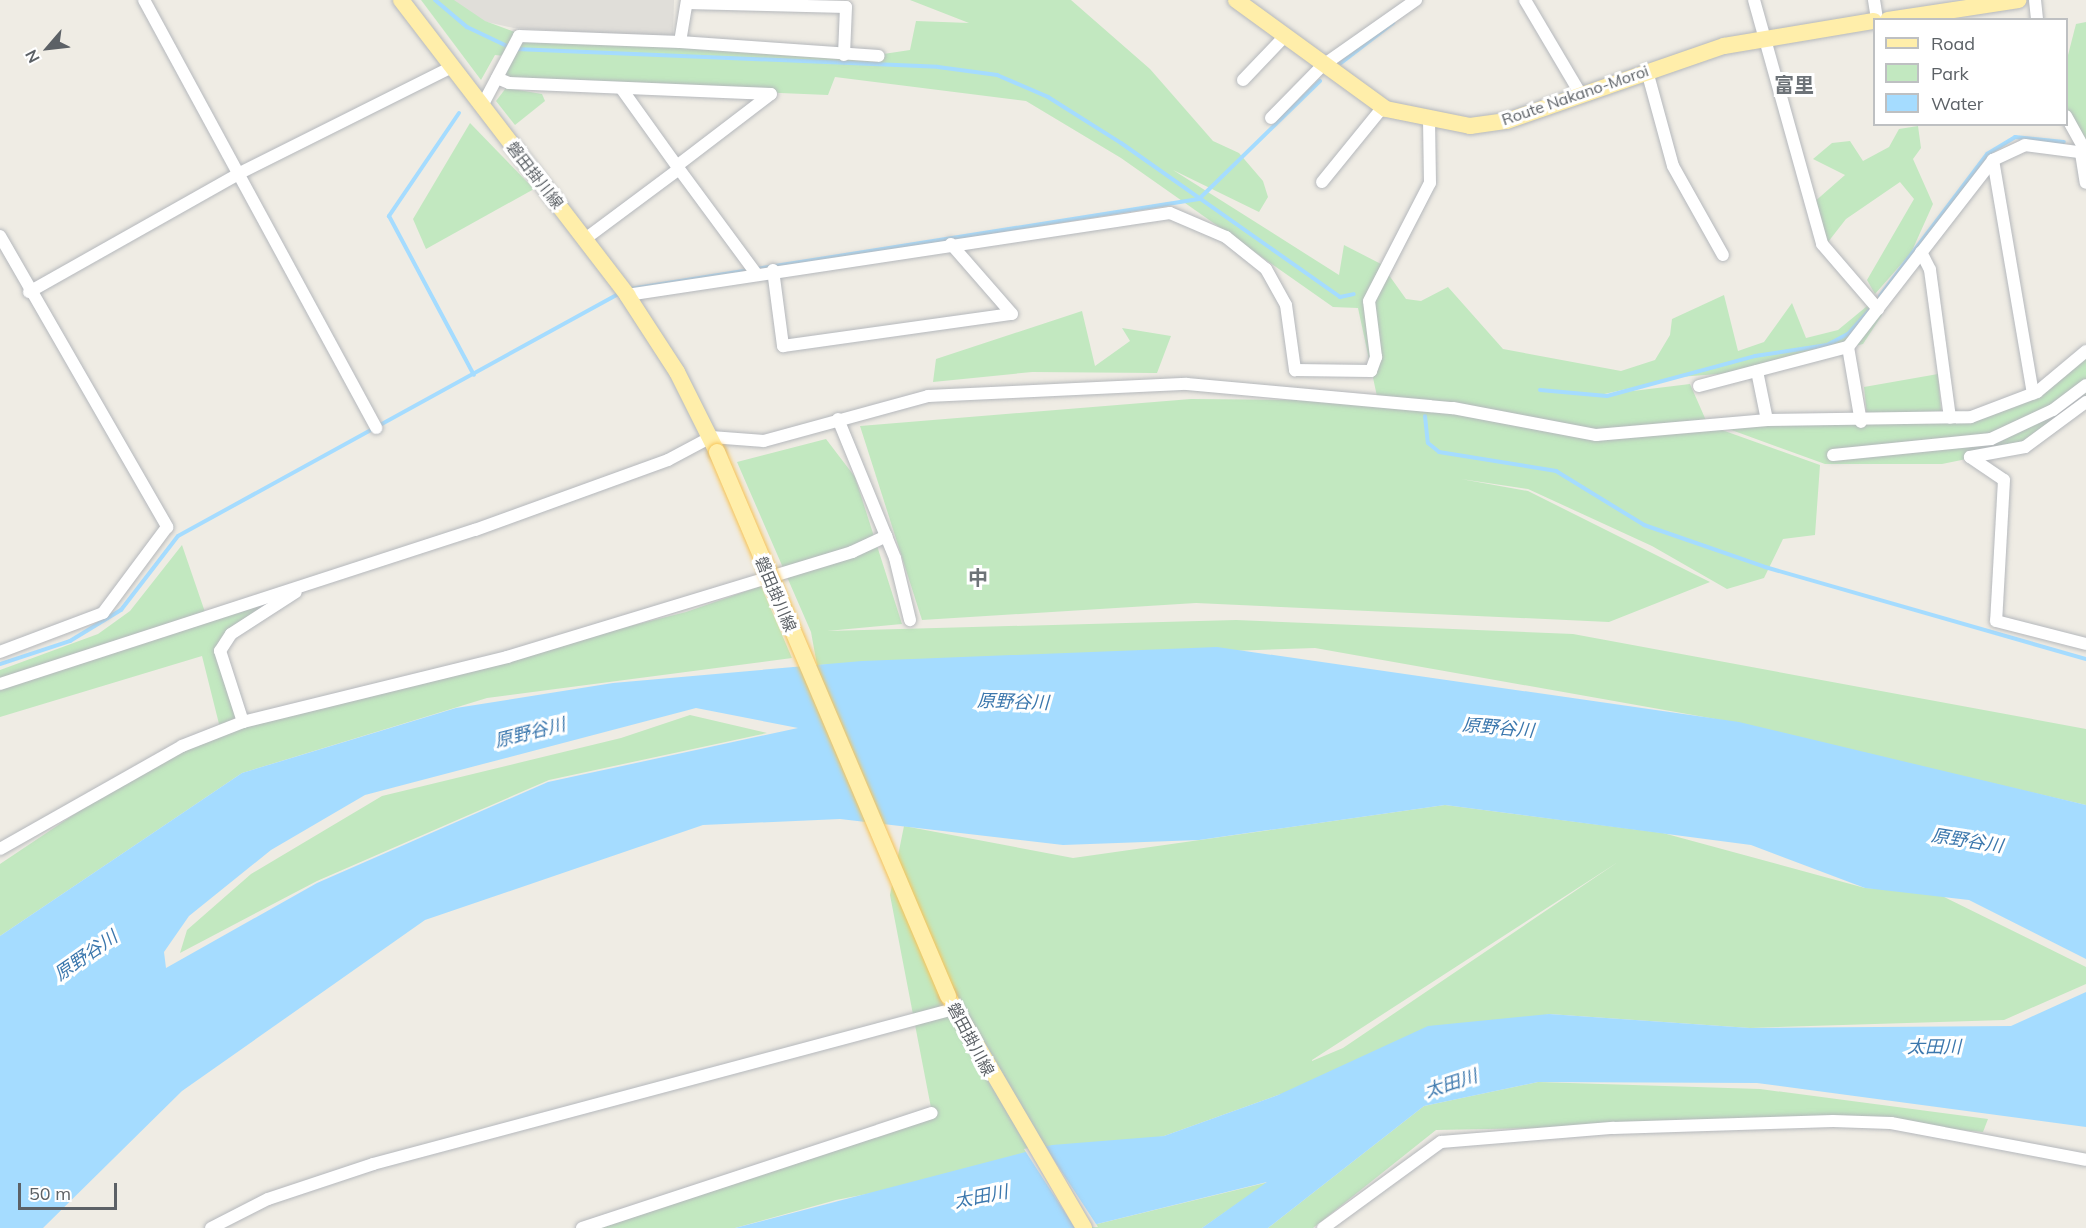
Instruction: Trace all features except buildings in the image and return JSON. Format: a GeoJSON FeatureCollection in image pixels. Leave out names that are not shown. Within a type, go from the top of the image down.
{"type":"FeatureCollection","features":[{"type":"Feature","properties":{"kind":"main road","name":"磐田掛川線"},"geometry":{"type":"LineString","coordinates":[[401,0],[627,294],[714,444],[951,1002],[964,1028],[1084,1228]]}},
{"type":"Feature","properties":{"kind":"main road","name":"Route Nakano-Moroi"},"geometry":{"type":"LineString","coordinates":[[1236,0],[1322,66],[1383,106],[1429,121],[1470,126],[1507,121],[1580,93],[1766,35],[1873,20]]}},
{"type":"Feature","properties":{"kind":"main road"},"geometry":{"type":"LineString","coordinates":[[1901,18],[2018,0]]}},
{"type":"Feature","properties":{"kind":"street"},"geometry":{"type":"LineString","coordinates":[[144,0],[376,428]]}},
{"type":"Feature","properties":{"kind":"street"},"geometry":{"type":"LineString","coordinates":[[1271,118],[1322,66],[1416,0]]}},
{"type":"Feature","properties":{"kind":"street"},"geometry":{"type":"LineString","coordinates":[[1525,0],[1580,93]]}},
{"type":"Feature","properties":{"kind":"street"},"geometry":{"type":"LineString","coordinates":[[1754,0],[1766,35],[1822,244],[1875,306]]}},
{"type":"Feature","properties":{"kind":"street"},"geometry":{"type":"LineString","coordinates":[[1874,0],[1876,18]]}},
{"type":"Feature","properties":{"kind":"street"},"geometry":{"type":"LineString","coordinates":[[2035,0],[2037,18]]}},
{"type":"Feature","properties":{"kind":"street"},"geometry":{"type":"LineString","coordinates":[[680,42],[687,2],[846,7],[844,55]]}},
{"type":"Feature","properties":{"kind":"street"},"geometry":{"type":"LineString","coordinates":[[482,106],[519,36],[680,42],[879,56]]}},
{"type":"Feature","properties":{"kind":"street"},"geometry":{"type":"LineString","coordinates":[[1243,80],[1284,37]]}},
{"type":"Feature","properties":{"kind":"street"},"geometry":{"type":"LineString","coordinates":[[29,292],[238,174],[452,67]]}},
{"type":"Feature","properties":{"kind":"street"},"geometry":{"type":"LineString","coordinates":[[1647,71],[1673,166],[1724,255]]}},
{"type":"Feature","properties":{"kind":"street"},"geometry":{"type":"LineString","coordinates":[[497,78],[509,83],[771,94],[585,239]]}},
{"type":"Feature","properties":{"kind":"street"},"geometry":{"type":"LineString","coordinates":[[621,88],[755,272]]}},
{"type":"Feature","properties":{"kind":"street"},"geometry":{"type":"LineString","coordinates":[[1322,182],[1383,106]]}},
{"type":"Feature","properties":{"kind":"street"},"geometry":{"type":"LineString","coordinates":[[2068,118],[2084,153],[2086,183]]}},
{"type":"Feature","properties":{"kind":"street"},"geometry":{"type":"LineString","coordinates":[[627,294],[755,272],[1170,213],[1226,237],[1266,269],[1286,305],[1294,370],[1371,371],[1376,357],[1369,301],[1430,183],[1429,121]]}},
{"type":"Feature","properties":{"kind":"street"},"geometry":{"type":"LineString","coordinates":[[1699,386],[1848,347],[1875,306],[1921,252],[1993,160],[2025,145],[2084,153]]}},
{"type":"Feature","properties":{"kind":"street"},"geometry":{"type":"LineString","coordinates":[[1993,160],[2033,394]]}},
{"type":"Feature","properties":{"kind":"street"},"geometry":{"type":"LineString","coordinates":[[0,236],[4,252],[167,527],[103,613],[0,652]]}},
{"type":"Feature","properties":{"kind":"street"},"geometry":{"type":"LineString","coordinates":[[773,270],[783,346],[1012,314],[951,244]]}},
{"type":"Feature","properties":{"kind":"street"},"geometry":{"type":"LineString","coordinates":[[1921,252],[1930,270],[1950,418]]}},
{"type":"Feature","properties":{"kind":"street"},"geometry":{"type":"LineString","coordinates":[[1848,347],[1861,422]]}},
{"type":"Feature","properties":{"kind":"street"},"geometry":{"type":"LineString","coordinates":[[0,684],[302,587],[581,493],[714,444],[764,441],[928,396],[1108,384],[1187,384],[1401,403],[1596,435],[1767,420],[1861,422],[1950,418],[2003,408],[2033,394],[2086,351]]}},
{"type":"Feature","properties":{"kind":"street"},"geometry":{"type":"LineString","coordinates":[[1757,371],[1767,420]]}},
{"type":"Feature","properties":{"kind":"street"},"geometry":{"type":"LineString","coordinates":[[1833,455],[1991,439],[2053,410],[2086,385]]}},
{"type":"Feature","properties":{"kind":"street"},"geometry":{"type":"LineString","coordinates":[[2086,402],[2025,447],[1970,457],[2004,480],[1996,621],[2086,644]]}},
{"type":"Feature","properties":{"kind":"street"},"geometry":{"type":"LineString","coordinates":[[838,419],[886,536],[910,620]]}},
{"type":"Feature","properties":{"kind":"street"},"geometry":{"type":"LineString","coordinates":[[0,849],[182,746],[243,722],[503,658],[852,552],[886,536]]}},
{"type":"Feature","properties":{"kind":"street"},"geometry":{"type":"LineString","coordinates":[[243,722],[220,651],[231,634],[302,587]]}},
{"type":"Feature","properties":{"kind":"street"},"geometry":{"type":"LineString","coordinates":[[211,1228],[268,1199],[373,1164],[951,1002]]}},
{"type":"Feature","properties":{"kind":"street"},"geometry":{"type":"LineString","coordinates":[[582,1228],[932,1113]]}},
{"type":"Feature","properties":{"kind":"street"},"geometry":{"type":"LineString","coordinates":[[1323,1228],[1441,1142],[1613,1128],[1837,1121],[1891,1124],[2086,1160]]}},
{"type":"Feature","properties":{"kind":"shaded area"},"geometry":{"type":"Polygon","coordinates":[[[447,0],[674,0],[673,37],[514,28],[482,21],[447,0]]]}},
{"type":"Feature","properties":{"kind":"green space"},"geometry":{"type":"Polygon","coordinates":[[[421,0],[454,0],[485,21],[526,36],[870,56],[910,50],[916,21],[969,23],[910,0],[1071,0],[1150,69],[1213,141],[1239,153],[1263,181],[1268,197],[1259,212],[1173,170],[1339,275],[1344,245],[1381,264],[1406,299],[1421,301],[1448,287],[1503,349],[1621,371],[1655,360],[1670,335],[1672,319],[1724,295],[1738,351],[1764,342],[1792,303],[1806,338],[1838,330],[1872,302],[1882,315],[1863,344],[1757,371],[1679,377],[1600,395],[1690,384],[1708,425],[1820,465],[1815,535],[1783,539],[1764,578],[1727,589],[1652,546],[1528,489],[1461,479],[1528,491],[1710,582],[1609,622],[1196,603],[922,620],[860,426],[1191,399],[1378,401],[1358,308],[1333,307],[1121,158],[1026,101],[835,77],[828,95],[503,81],[512,57],[495,55],[481,80],[421,0]]]}},
{"type":"Feature","properties":{"kind":"green space"},"geometry":{"type":"Polygon","coordinates":[[[2086,22],[2086,139],[2078,137],[2068,113],[2068,55],[2076,24],[2086,22]]]}},
{"type":"Feature","properties":{"kind":"green space"},"geometry":{"type":"Polygon","coordinates":[[[506,88],[542,94],[545,101],[515,125],[496,101],[506,88]]]}},
{"type":"Feature","properties":{"kind":"green space"},"geometry":{"type":"Polygon","coordinates":[[[470,123],[534,189],[426,249],[413,219],[470,123]]]}},
{"type":"Feature","properties":{"kind":"green space"},"geometry":{"type":"Polygon","coordinates":[[[1918,126],[1921,148],[1913,159],[1933,204],[1911,253],[1875,294],[1867,280],[1914,199],[1900,182],[1846,219],[1828,242],[1817,230],[1813,203],[1845,175],[1813,159],[1832,143],[1850,141],[1863,161],[1889,147],[1899,129],[1918,126]]]}},
{"type":"Feature","properties":{"kind":"green space"},"geometry":{"type":"Polygon","coordinates":[[[1082,311],[1095,366],[1130,341],[1122,328],[1171,336],[1157,373],[1032,372],[933,382],[936,359],[1082,311]]]}},
{"type":"Feature","properties":{"kind":"green space"},"geometry":{"type":"Polygon","coordinates":[[[2086,352],[2086,404],[2025,447],[1942,464],[1825,464],[1715,424],[1926,419],[1999,409],[2066,371],[2086,352]]]}},
{"type":"Feature","properties":{"kind":"green space"},"geometry":{"type":"Polygon","coordinates":[[[1938,374],[1941,411],[1867,416],[1864,387],[1938,374]]]}},
{"type":"Feature","properties":{"kind":"green space"},"geometry":{"type":"Polygon","coordinates":[[[826,439],[855,477],[902,624],[827,631],[1236,620],[1573,634],[2086,729],[2086,805],[1721,720],[1315,648],[817,665],[811,632],[737,462],[826,439]]]}},
{"type":"Feature","properties":{"kind":"green space"},"geometry":{"type":"Polygon","coordinates":[[[182,545],[206,615],[286,592],[220,651],[243,722],[219,724],[202,656],[0,717],[0,670],[98,634],[130,611],[182,545]]]}},
{"type":"Feature","properties":{"kind":"green space"},"geometry":{"type":"Polygon","coordinates":[[[761,586],[792,658],[487,698],[242,773],[0,936],[0,864],[160,757],[274,715],[686,612],[761,586]]]}},
{"type":"Feature","properties":{"kind":"green space"},"geometry":{"type":"Polygon","coordinates":[[[690,715],[767,733],[549,780],[317,881],[180,953],[187,930],[251,874],[382,796],[621,738],[690,715]]]}},
{"type":"Feature","properties":{"kind":"green space"},"geometry":{"type":"Polygon","coordinates":[[[1445,805],[1663,833],[1865,888],[1934,892],[2086,967],[2086,984],[2004,1020],[1750,1028],[1549,1014],[1278,1095],[1164,1136],[836,1200],[735,1228],[601,1228],[932,1113],[890,895],[904,826],[1073,858],[1445,805]],[[1618,862],[1312,1061],[1343,1048],[1618,862]]]}},
{"type":"Feature","properties":{"kind":"green space"},"geometry":{"type":"Polygon","coordinates":[[[1538,1082],[1760,1089],[1988,1119],[1983,1132],[1870,1122],[1436,1130],[1313,1228],[1268,1228],[1424,1106],[1538,1082]]]}},
{"type":"Feature","properties":{"kind":"green space"},"geometry":{"type":"Polygon","coordinates":[[[1269,1182],[1202,1228],[1081,1228],[1269,1182]]]}},
{"type":"Feature","properties":{"kind":"water","name":"原野谷川"},"geometry":{"type":"Polygon","coordinates":[[[1217,647],[1739,722],[2086,805],[2086,959],[1969,900],[1865,888],[1751,845],[1445,805],[1199,840],[1063,845],[840,819],[703,825],[425,920],[182,1091],[43,1228],[0,1228],[0,936],[242,773],[456,708],[613,683],[862,661],[1217,647]],[[696,708],[365,795],[271,850],[189,916],[164,952],[166,968],[317,883],[548,782],[798,728],[696,708]]]}},
{"type":"Feature","properties":{"kind":"water","name":"太田川"},"geometry":{"type":"Polygon","coordinates":[[[2086,992],[2086,1127],[1757,1083],[1538,1082],[1424,1106],[1268,1228],[1202,1228],[1267,1182],[1081,1228],[735,1228],[1052,1145],[1164,1136],[1278,1095],[1428,1026],[1549,1014],[1750,1028],[2011,1026],[2086,992]]]}},
{"type":"Feature","properties":{"kind":"pier"},"geometry":{"type":"Polygon","coordinates":[[[1044,1144],[1098,1227],[1075,1228],[1024,1149],[1044,1144]]]}},
{"type":"Feature","properties":{"kind":"waterway"},"geometry":{"type":"LineString","coordinates":[[435,0],[467,27],[509,47]]}},
{"type":"Feature","properties":{"kind":"waterway"},"geometry":{"type":"LineString","coordinates":[[1341,63],[1393,23]]}},
{"type":"Feature","properties":{"kind":"waterway"},"geometry":{"type":"LineString","coordinates":[[516,49],[938,67],[997,75],[1048,97],[1121,143],[1340,297],[1354,294]]}},
{"type":"Feature","properties":{"kind":"waterway"},"geometry":{"type":"LineString","coordinates":[[630,289],[1199,199],[1320,81]]}},
{"type":"Feature","properties":{"kind":"waterway"},"geometry":{"type":"LineString","coordinates":[[459,113],[389,216],[474,375]]}},
{"type":"Feature","properties":{"kind":"waterway"},"geometry":{"type":"LineString","coordinates":[[1880,296],[1987,154],[2015,137],[2064,142]]}},
{"type":"Feature","properties":{"kind":"waterway"},"geometry":{"type":"LineString","coordinates":[[0,664],[70,641],[121,610],[178,536],[620,293]]}},
{"type":"Feature","properties":{"kind":"waterway"},"geometry":{"type":"LineString","coordinates":[[1540,390],[1607,396],[1755,356],[1827,345],[1848,334],[1872,307]]}},
{"type":"Feature","properties":{"kind":"waterway"},"geometry":{"type":"LineString","coordinates":[[1425,416],[1428,443],[1439,452],[1556,471],[1644,525],[1765,567],[2086,659]]}},
{"type":"Feature","properties":{"kind":"district","name":"富里"},"geometry":{"type":"Point","coordinates":[1794,84]}},
{"type":"Feature","properties":{"kind":"district","name":"中"},"geometry":{"type":"Point","coordinates":[978,577]}}]}
